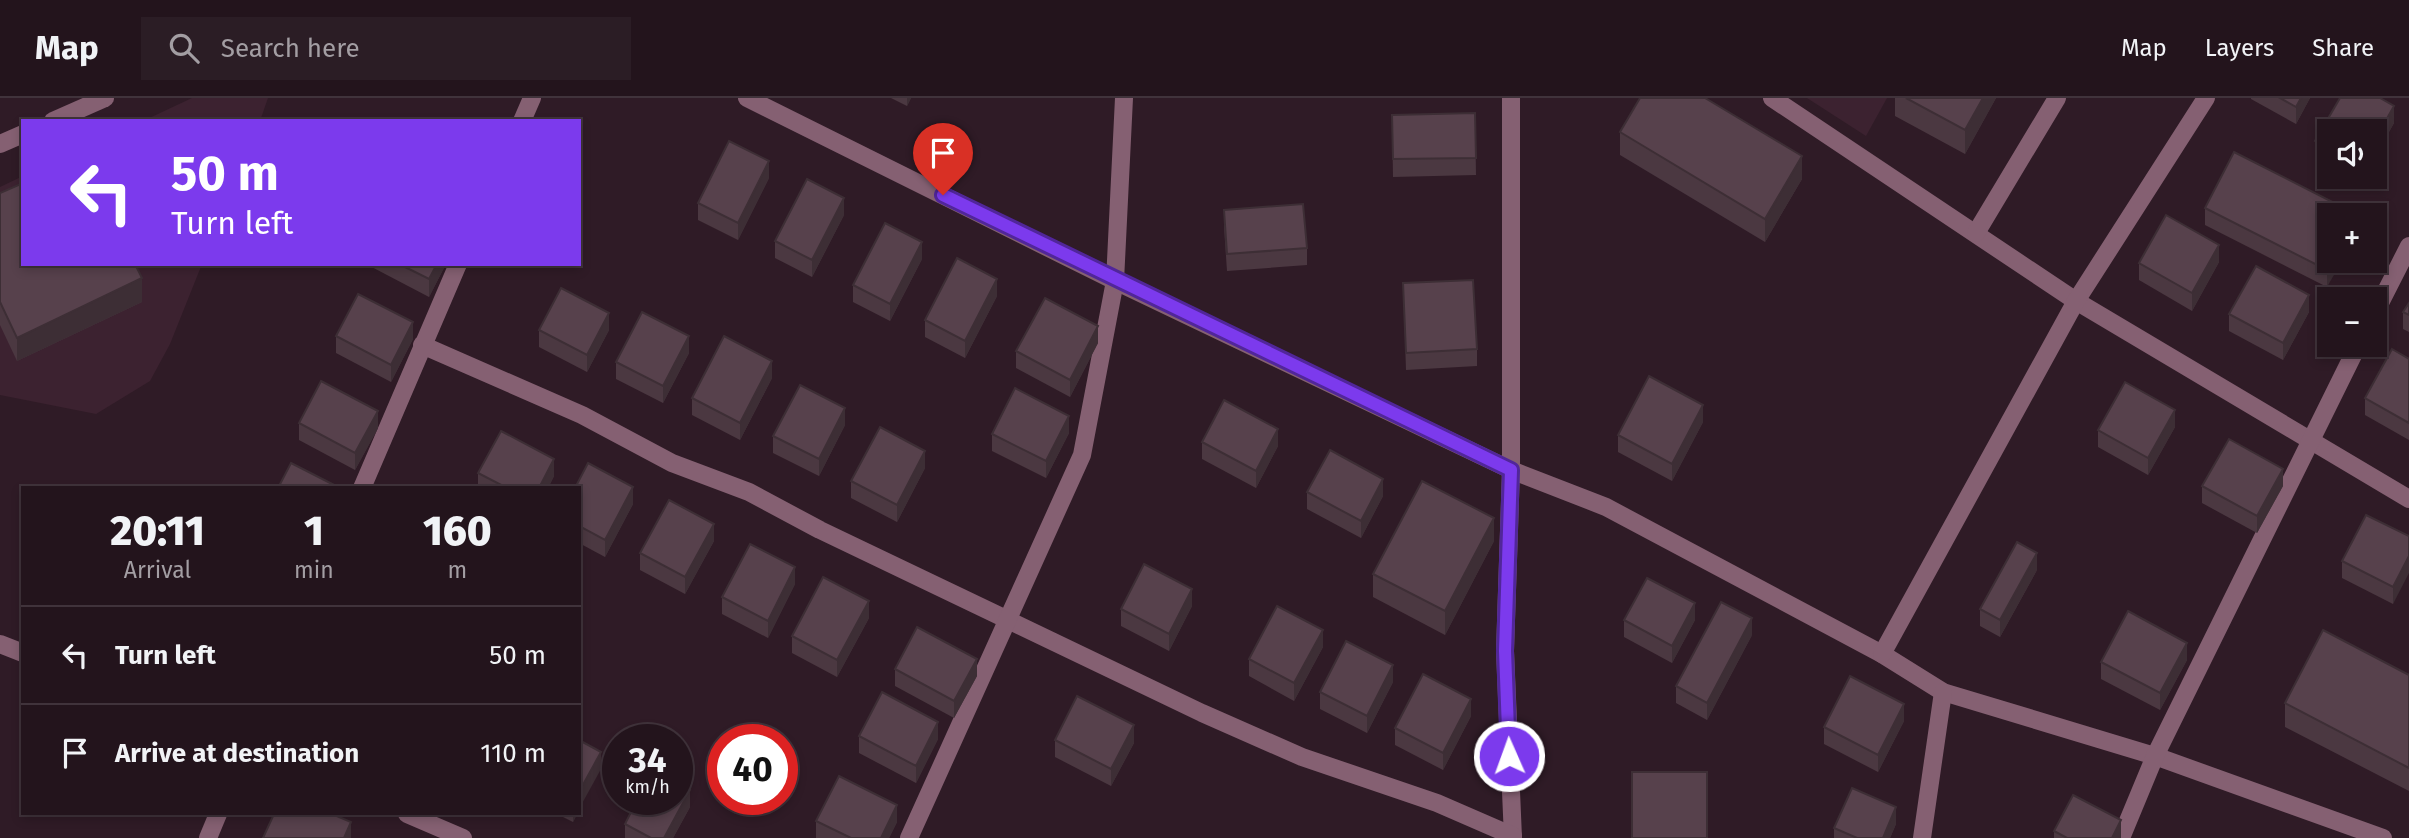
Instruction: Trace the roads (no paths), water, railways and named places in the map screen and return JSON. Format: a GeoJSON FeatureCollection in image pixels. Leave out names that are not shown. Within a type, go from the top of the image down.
{"type":"FeatureCollection","features":[{"type":"Feature","properties":{"kind":"street"},"geometry":{"type":"LineString","coordinates":[[58,119],[105,98]]}},
{"type":"Feature","properties":{"kind":"street"},"geometry":{"type":"LineString","coordinates":[[523,119],[532,98]]}},
{"type":"Feature","properties":{"kind":"street"},"geometry":{"type":"LineString","coordinates":[[747,98],[1115,281],[1511,470],[1606,507],[1882,654],[1943,692],[2155,756],[2383,838]]}},
{"type":"Feature","properties":{"kind":"street"},"geometry":{"type":"LineString","coordinates":[[909,838],[1082,455],[1115,281],[1124,98]]}},
{"type":"Feature","properties":{"kind":"street"},"geometry":{"type":"LineString","coordinates":[[422,345],[582,415],[672,463],[749,492],[820,530],[1202,713],[1302,757],[1437,803],[1513,837],[1505,651],[1511,470],[1511,98]]}},
{"type":"Feature","properties":{"kind":"street"},"geometry":{"type":"LineString","coordinates":[[1772,98],[2076,301],[2409,499]]}},
{"type":"Feature","properties":{"kind":"street"},"geometry":{"type":"LineString","coordinates":[[1976,233],[2057,98]]}},
{"type":"Feature","properties":{"kind":"street"},"geometry":{"type":"LineString","coordinates":[[1882,654],[2076,301],[2206,98]]}},
{"type":"Feature","properties":{"kind":"street"},"geometry":{"type":"LineString","coordinates":[[0,144],[21,135]]}},
{"type":"Feature","properties":{"kind":"street"},"geometry":{"type":"LineString","coordinates":[[2387,289],[2409,246]]}},
{"type":"Feature","properties":{"kind":"street"},"geometry":{"type":"LineString","coordinates":[[363,486],[457,266]]}},
{"type":"Feature","properties":{"kind":"street"},"geometry":{"type":"LineString","coordinates":[[2121,838],[2155,756],[2352,357]]}},
{"type":"Feature","properties":{"kind":"street"},"geometry":{"type":"LineString","coordinates":[[0,644],[21,652]]}},
{"type":"Feature","properties":{"kind":"street"},"geometry":{"type":"LineString","coordinates":[[1922,838],[1943,692]]}},
{"type":"Feature","properties":{"kind":"street"},"geometry":{"type":"LineString","coordinates":[[208,838],[218,815]]}},
{"type":"Feature","properties":{"kind":"street"},"geometry":{"type":"LineString","coordinates":[[409,815],[463,838]]}}]}
